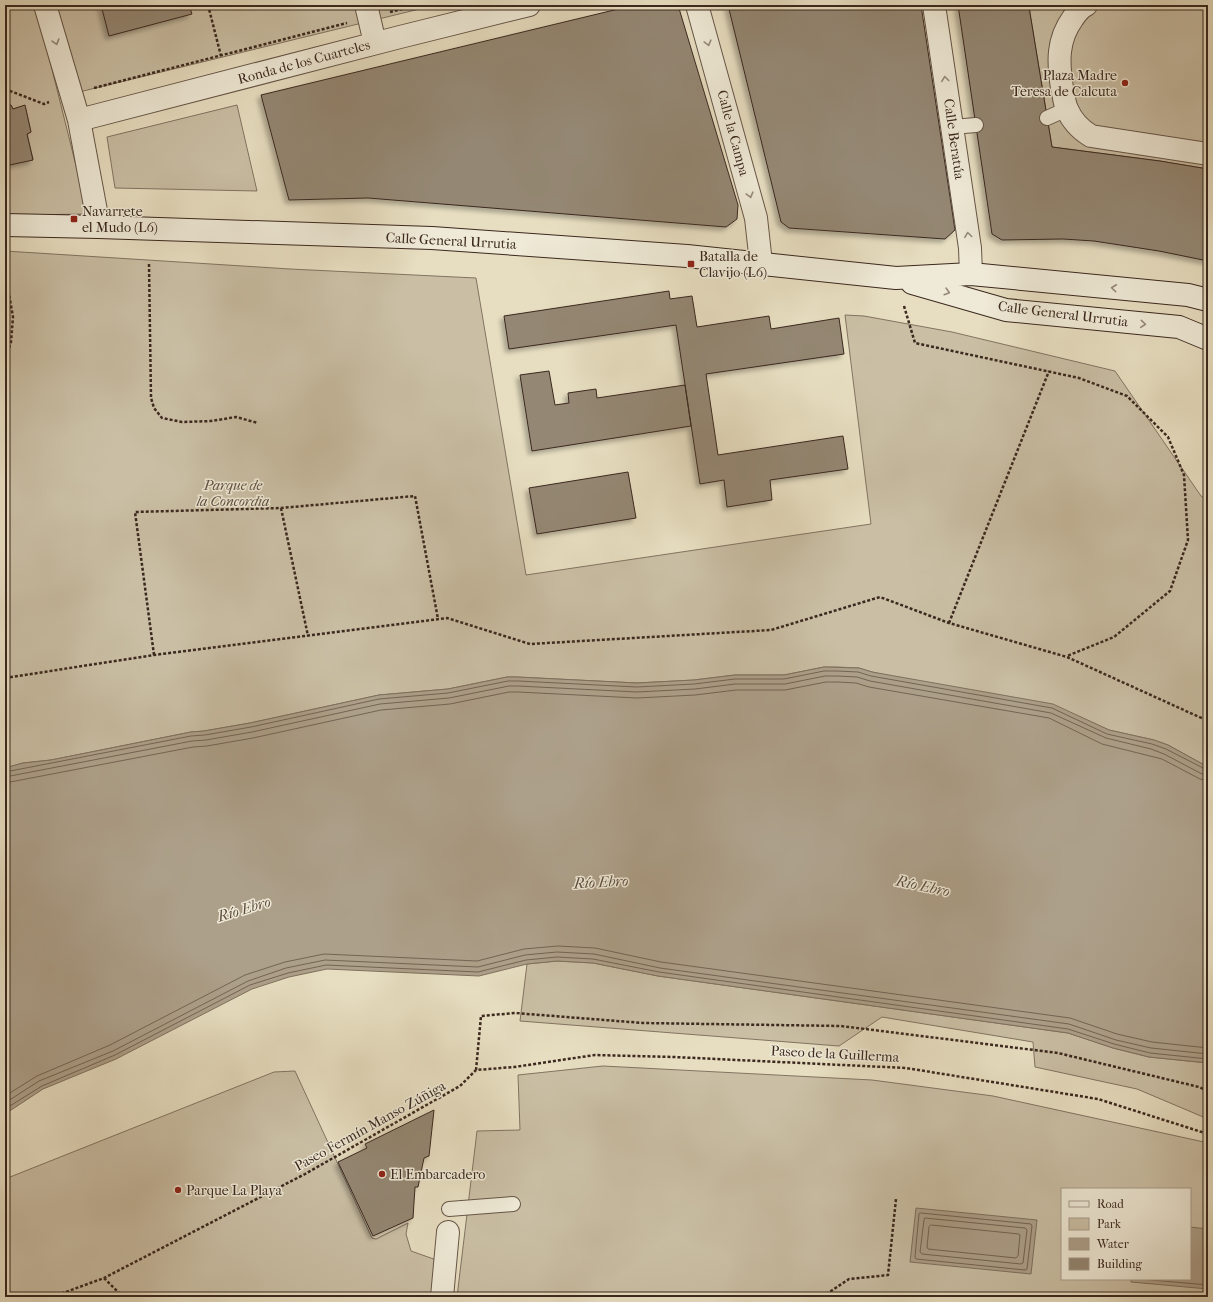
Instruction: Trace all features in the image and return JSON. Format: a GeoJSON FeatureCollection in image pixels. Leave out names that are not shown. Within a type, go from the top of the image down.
{"type":"FeatureCollection","features":[{"type":"Feature","properties":{"kind":"street"},"geometry":{"type":"LineString","coordinates":[[45,5],[79,120],[99,227]]}},
{"type":"Feature","properties":{"kind":"street","name":"Ronda de los Cuarteles"},"geometry":{"type":"LineString","coordinates":[[79,120],[375,43],[530,5]]}},
{"type":"Feature","properties":{"kind":"street","name":"Calle la Campa"},"geometry":{"type":"LineString","coordinates":[[697,5],[756,218],[761,263]]}},
{"type":"Feature","properties":{"kind":"street","name":"Calle Beratúa"},"geometry":{"type":"LineString","coordinates":[[934,5],[970,248],[971,274]]}},
{"type":"Feature","properties":{"kind":"street"},"geometry":{"type":"LineString","coordinates":[[1086,5],[1081,8],[1067,26],[1062,37],[1059,56],[1060,76],[1067,109],[1081,130],[1091,136],[1208,154]]}},
{"type":"Feature","properties":{"kind":"street"},"geometry":{"type":"LineString","coordinates":[[367,11],[375,43]]}},
{"type":"Feature","properties":{"kind":"street","name":"Calle General Urrutia"},"geometry":{"type":"LineString","coordinates":[[5,226],[99,227],[432,238],[679,255],[896,278],[971,274],[1188,295],[1208,300]]}},
{"type":"Feature","properties":{"kind":"street","name":"Calle General Urrutia"},"geometry":{"type":"LineString","coordinates":[[896,278],[1006,310],[1179,327],[1208,339]]}},
{"type":"Feature","properties":{"kind":"street"},"geometry":{"type":"LineString","coordinates":[[442,1297],[448,1232]]}},
{"type":"Feature","properties":{"kind":"lane"},"geometry":{"type":"LineString","coordinates":[[1047,118],[1067,109]]}},
{"type":"Feature","properties":{"kind":"lane"},"geometry":{"type":"LineString","coordinates":[[952,127],[976,125]]}},
{"type":"Feature","properties":{"kind":"lane"},"geometry":{"type":"LineString","coordinates":[[449,1209],[513,1204]]}},
{"type":"Feature","properties":{"kind":"path"},"geometry":{"type":"LineString","coordinates":[[208,5],[221,56]]}},
{"type":"Feature","properties":{"kind":"path"},"geometry":{"type":"LineString","coordinates":[[5,89],[44,104],[71,94],[221,56],[367,11],[419,5]]}},
{"type":"Feature","properties":{"kind":"path"},"geometry":{"type":"LineString","coordinates":[[149,264],[151,398],[154,408],[162,418],[182,422],[211,421],[236,417],[258,423]]}},
{"type":"Feature","properties":{"kind":"path"},"geometry":{"type":"LineString","coordinates":[[5,271],[13,317],[11,342],[5,360]]}},
{"type":"Feature","properties":{"kind":"path"},"geometry":{"type":"LineString","coordinates":[[896,278],[916,343],[1079,378],[1127,396],[1168,437],[1184,475],[1188,540],[1170,591],[1114,637],[1066,657]]}},
{"type":"Feature","properties":{"kind":"path"},"geometry":{"type":"LineString","coordinates":[[949,623],[1049,371]]}},
{"type":"Feature","properties":{"kind":"path"},"geometry":{"type":"LineString","coordinates":[[154,655],[135,512],[282,508],[415,496],[438,619]]}},
{"type":"Feature","properties":{"kind":"path"},"geometry":{"type":"LineString","coordinates":[[282,508],[308,636]]}},
{"type":"Feature","properties":{"kind":"path"},"geometry":{"type":"LineString","coordinates":[[5,678],[154,655],[447,618],[530,644],[771,630],[880,596],[949,623],[1066,657],[1208,720]]}},
{"type":"Feature","properties":{"kind":"path"},"geometry":{"type":"LineString","coordinates":[[476,1070],[481,1016],[515,1013],[643,1024],[841,1026],[1058,1052],[1198,1087],[1208,1091]]}},
{"type":"Feature","properties":{"kind":"path","name":"Paseo de la Guillerma"},"geometry":{"type":"LineString","coordinates":[[476,1070],[514,1067],[595,1056],[674,1057],[906,1068],[1098,1098],[1208,1134]]}},
{"type":"Feature","properties":{"kind":"path","name":"Paseo Fermín Manso Zúñiga"},"geometry":{"type":"LineString","coordinates":[[52,1297],[104,1278],[305,1174],[460,1086],[476,1070]]}},
{"type":"Feature","properties":{"kind":"path"},"geometry":{"type":"LineString","coordinates":[[822,1297],[849,1279],[888,1275],[896,1199]]}},
{"type":"Feature","properties":{"kind":"path"},"geometry":{"type":"LineString","coordinates":[[104,1278],[123,1297]]}},
{"type":"Feature","properties":{"kind":"green space"},"geometry":{"type":"Polygon","coordinates":[[[5,5],[36,5],[88,214],[5,214],[5,166],[33,159],[27,134],[31,132],[25,106],[13,109],[11,105],[5,106],[5,5]]]}},
{"type":"Feature","properties":{"kind":"green space"},"geometry":{"type":"Polygon","coordinates":[[[48,5],[436,5],[71,94],[48,5]]]}},
{"type":"Feature","properties":{"kind":"green space","name":"Plaza Madre Teresa de Calcuta"},"geometry":{"type":"Polygon","coordinates":[[[1035,5],[1208,5],[1208,169],[1160,161],[1052,147],[1029,7],[1035,5]]]}},
{"type":"Feature","properties":{"kind":"green space"},"geometry":{"type":"Polygon","coordinates":[[[237,105],[257,191],[115,188],[107,137],[237,105]]]}},
{"type":"Feature","properties":{"kind":"green space","name":"Parque de la Concordia"},"geometry":{"type":"Polygon","coordinates":[[[5,251],[290,269],[476,278],[526,575],[871,524],[845,315],[864,316],[952,332],[1115,371],[1201,496],[1208,501],[1208,767],[1168,745],[1154,740],[1109,730],[1078,716],[859,668],[824,667],[784,675],[735,675],[694,680],[637,683],[507,677],[448,689],[379,695],[250,723],[191,732],[51,760],[23,763],[5,768],[5,251]]]}},
{"type":"Feature","properties":{"kind":"green space"},"geometry":{"type":"Polygon","coordinates":[[[557,961],[593,963],[658,976],[1068,1033],[1113,1048],[1149,1057],[1208,1063],[1208,1119],[1137,1089],[1035,1067],[1033,1042],[882,1017],[839,1046],[520,1021],[527,964],[557,961]]]}},
{"type":"Feature","properties":{"kind":"green space"},"geometry":{"type":"Polygon","coordinates":[[[603,1066],[872,1080],[993,1096],[1204,1142],[1208,1145],[1208,1297],[457,1297],[477,1131],[520,1130],[518,1075],[603,1066]]]}},
{"type":"Feature","properties":{"kind":"green space","name":"Parque La Playa"},"geometry":{"type":"Polygon","coordinates":[[[295,1071],[372,1238],[376,1239],[408,1223],[406,1234],[411,1251],[445,1263],[443,1297],[5,1297],[5,1179],[274,1072],[295,1071]]]}},
{"type":"Feature","properties":{"kind":"water","name":"Río Ebro"},"geometry":{"type":"Polygon","coordinates":[[[824,667],[859,668],[872,672],[1053,704],[1109,730],[1154,740],[1168,745],[1208,767],[1208,1063],[1149,1057],[1113,1048],[1068,1033],[658,976],[593,963],[557,961],[527,964],[479,976],[327,969],[289,977],[252,989],[116,1059],[43,1089],[5,1114],[5,768],[23,763],[51,760],[191,732],[250,723],[379,695],[448,689],[507,677],[637,683],[694,680],[735,675],[784,675],[824,667]]]}},
{"type":"Feature","properties":{"kind":"water"},"geometry":{"type":"Polygon","coordinates":[[[916,1208],[1037,1220],[1031,1274],[910,1262],[916,1208]]]}},
{"type":"Feature","properties":{"kind":"water"},"geometry":{"type":"Polygon","coordinates":[[[1191,1227],[1208,1229],[1208,1289],[1131,1282],[1131,1280],[1191,1280],[1191,1227]]]}},
{"type":"Feature","properties":{"kind":"building"},"geometry":{"type":"Polygon","coordinates":[[[101,5],[189,5],[192,14],[109,36],[101,5]]]}},
{"type":"Feature","properties":{"kind":"building"},"geometry":{"type":"Polygon","coordinates":[[[635,5],[678,5],[738,205],[737,219],[726,227],[368,198],[289,200],[261,95],[635,5]]]}},
{"type":"Feature","properties":{"kind":"building"},"geometry":{"type":"Polygon","coordinates":[[[728,5],[921,5],[955,230],[945,239],[789,228],[781,222],[728,5]]]}},
{"type":"Feature","properties":{"kind":"building"},"geometry":{"type":"Polygon","coordinates":[[[958,5],[1035,5],[1029,7],[1052,147],[1160,161],[1208,169],[1208,261],[1159,251],[1094,241],[1063,239],[1002,240],[992,234],[958,5]]]}},
{"type":"Feature","properties":{"kind":"building"},"geometry":{"type":"Polygon","coordinates":[[[11,105],[13,109],[25,105],[31,132],[27,134],[33,160],[5,166],[5,106],[11,105]]]}},
{"type":"Feature","properties":{"kind":"building"},"geometry":{"type":"Polygon","coordinates":[[[669,291],[670,299],[692,296],[697,327],[769,316],[771,329],[839,318],[844,354],[706,374],[718,455],[843,436],[848,469],[770,480],[772,500],[727,507],[724,480],[700,484],[676,325],[509,349],[504,316],[669,291]]]}},
{"type":"Feature","properties":{"kind":"building"},"geometry":{"type":"Polygon","coordinates":[[[549,371],[555,405],[569,403],[568,393],[596,389],[597,398],[685,385],[691,426],[532,451],[520,375],[549,371]]]}},
{"type":"Feature","properties":{"kind":"building"},"geometry":{"type":"Polygon","coordinates":[[[628,472],[636,518],[537,534],[529,488],[628,472]]]}},
{"type":"Feature","properties":{"kind":"building","name":"El Embarcadero"},"geometry":{"type":"Polygon","coordinates":[[[434,1110],[429,1156],[424,1158],[418,1187],[415,1187],[413,1218],[373,1236],[338,1162],[367,1148],[365,1144],[434,1110]]]}},
{"type":"Feature","properties":{"kind":"place","name":"Plaza Madre Teresa de Calcuta"},"geometry":{"type":"Point","coordinates":[1125,83]}},
{"type":"Feature","properties":{"kind":"place","name":"Navarrete el Mudo (L6)"},"geometry":{"type":"Point","coordinates":[74,219]}},
{"type":"Feature","properties":{"kind":"place","name":"Batalla de Clavijo (L6)"},"geometry":{"type":"Point","coordinates":[691,264]}},
{"type":"Feature","properties":{"kind":"place","name":"El Embarcadero"},"geometry":{"type":"Point","coordinates":[382,1174]}},
{"type":"Feature","properties":{"kind":"place","name":"Parque La Playa"},"geometry":{"type":"Point","coordinates":[178,1190]}}]}
